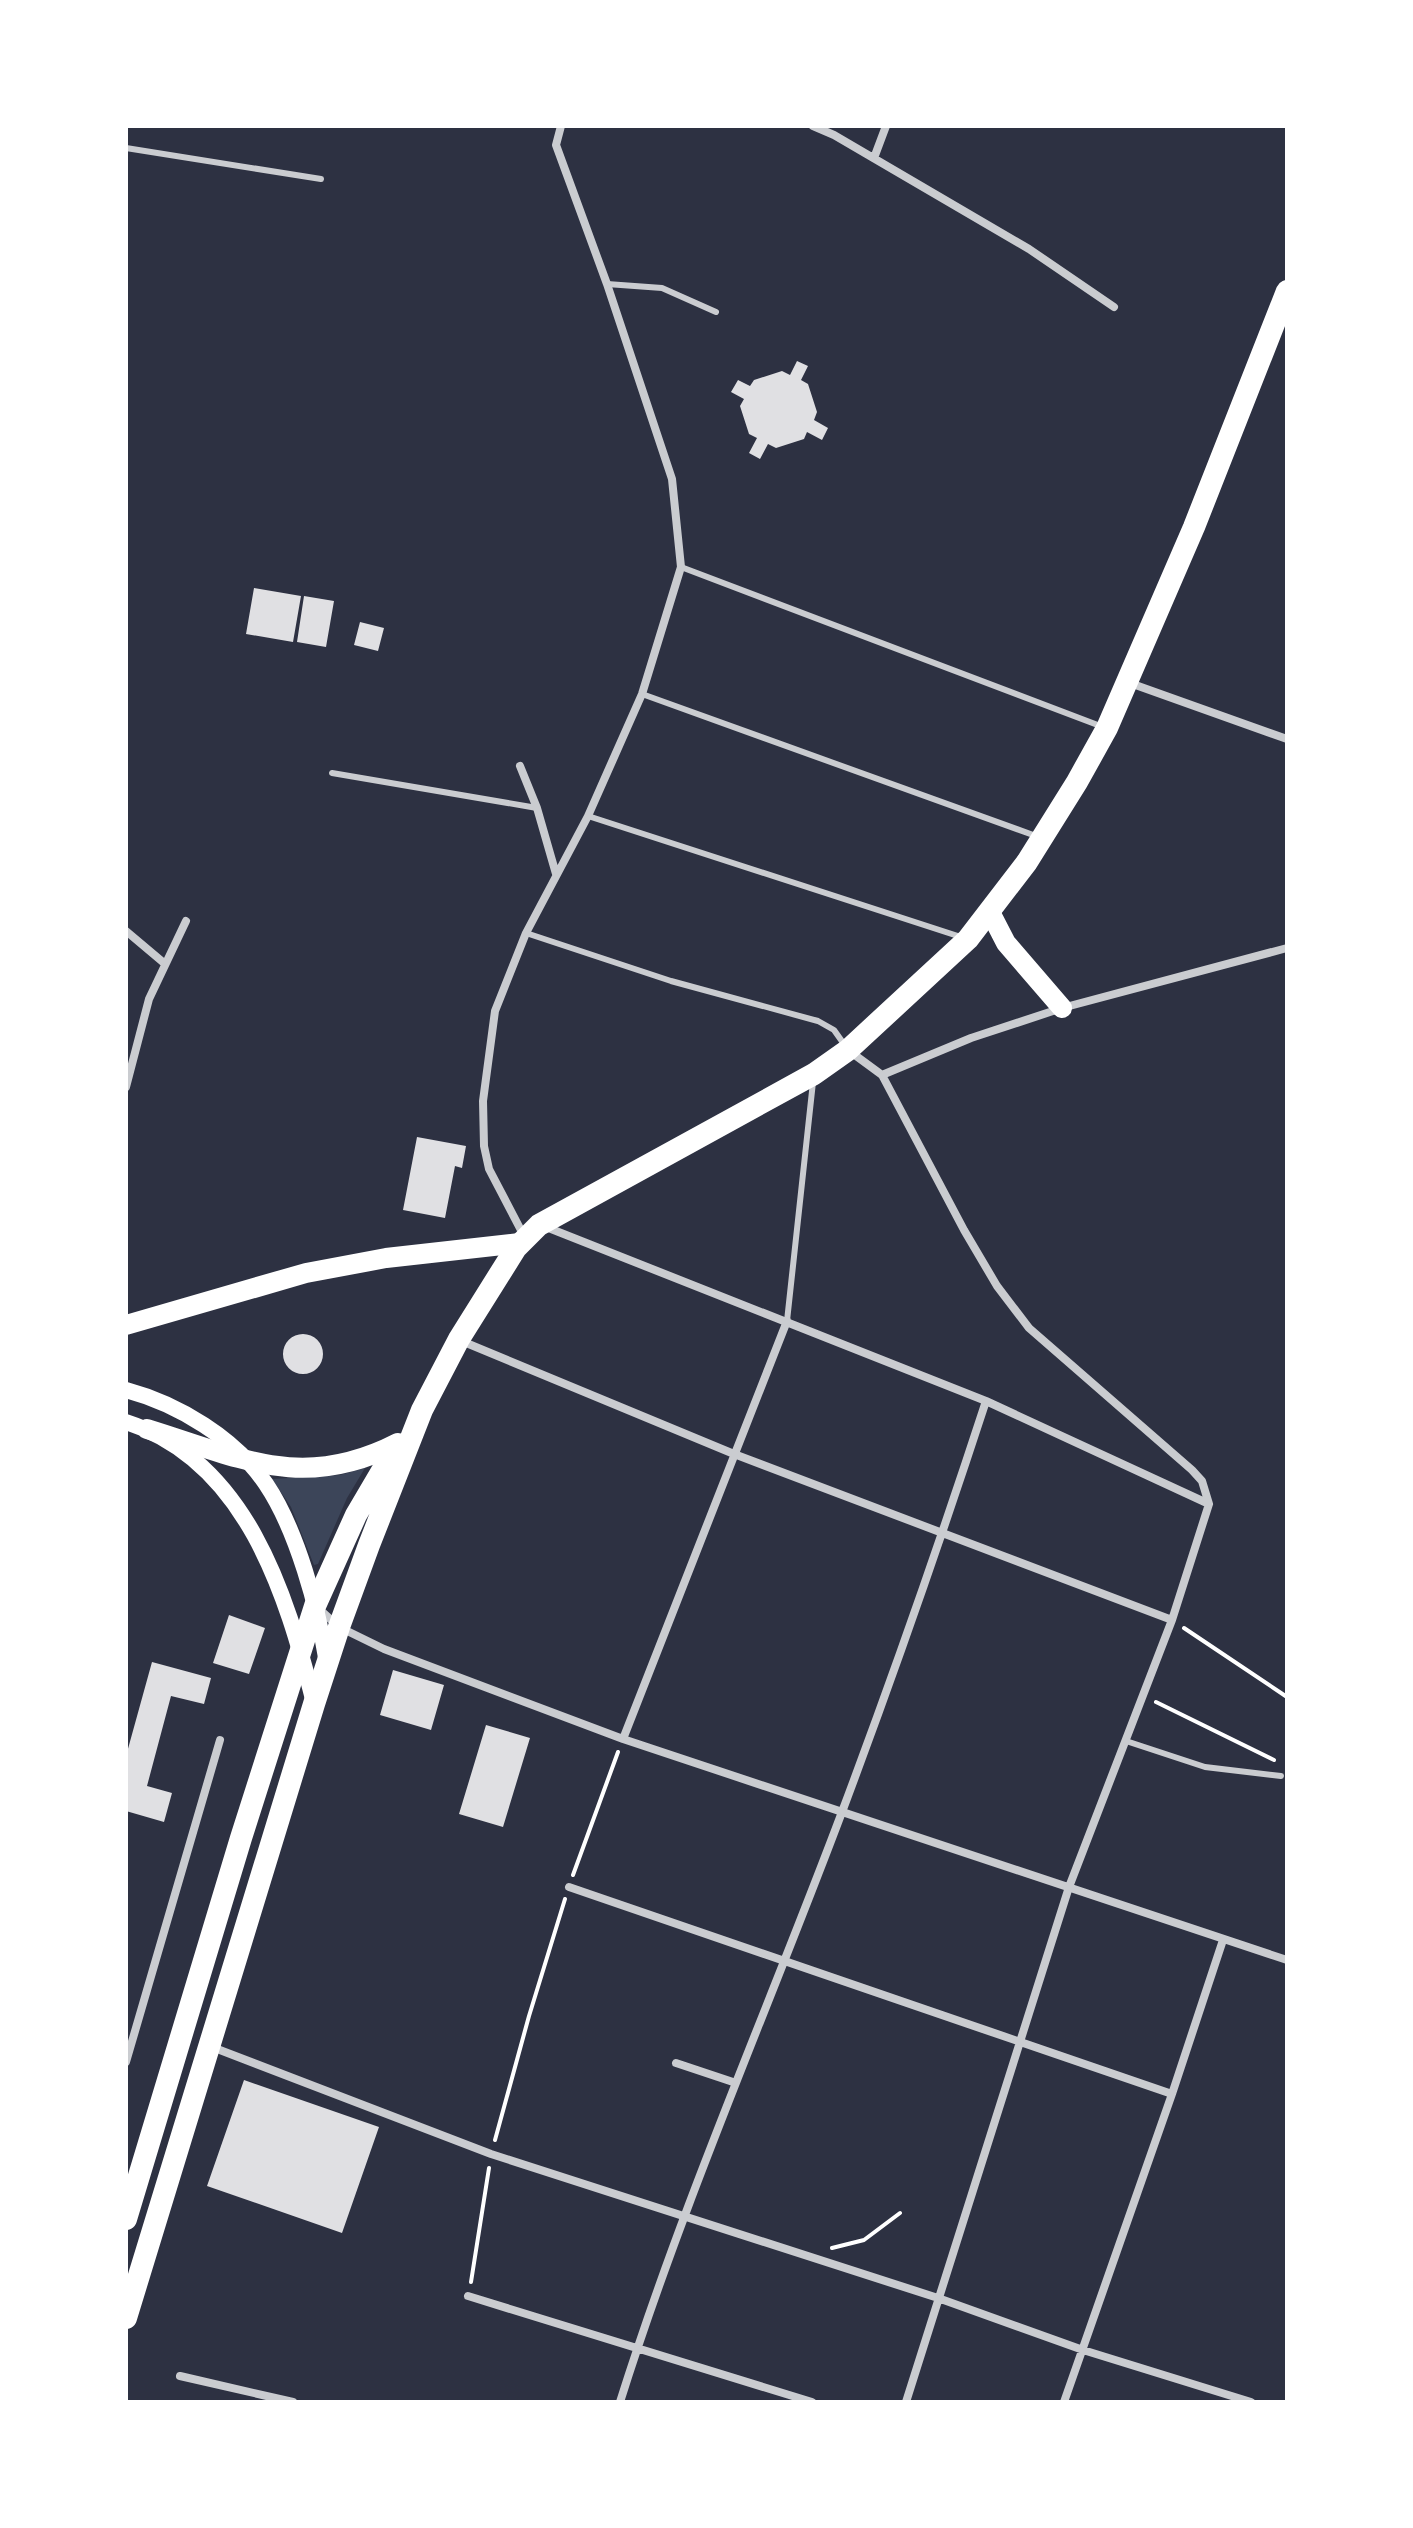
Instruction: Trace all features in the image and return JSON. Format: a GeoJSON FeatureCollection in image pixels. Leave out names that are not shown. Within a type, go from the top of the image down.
{"type":"FeatureCollection","features":[{"type":"Feature","properties":{"kind":"highway"},"geometry":{"type":"LineString","coordinates":[[126,2318],[339,1627],[422,1410],[459,1339],[528,1235],[814,1074],[848,1050],[968,939],[990,912],[1043,839],[1107,728],[1194,527],[1287,291]]}},
{"type":"Feature","properties":{"kind":"highway"},"geometry":{"type":"LineString","coordinates":[[126,2219],[315,1606],[356,1515],[398,1443],[422,1410]]}},
{"type":"Feature","properties":{"kind":"main road"},"geometry":{"type":"LineString","coordinates":[[990,912],[1006,943],[1062,1008]]}},
{"type":"Feature","properties":{"kind":"main road"},"geometry":{"type":"LineString","coordinates":[[126,1325],[306,1273],[528,1235]]}},
{"type":"Feature","properties":{"kind":"main road"},"geometry":{"type":"LineString","coordinates":[[126,1390],[165,1403],[211,1431],[248,1461],[266,1484],[283,1517],[315,1606],[327,1664]]}},
{"type":"Feature","properties":{"kind":"main road"},"geometry":{"type":"LineString","coordinates":[[126,1422],[248,1461],[296,1470],[327,1468],[359,1461],[398,1443]]}},
{"type":"Feature","properties":{"kind":"main road"},"geometry":{"type":"LineString","coordinates":[[147,1429],[175,1444],[227,1492],[264,1552],[285,1601],[314,1704]]}},
{"type":"Feature","properties":{"kind":"street"},"geometry":{"type":"LineString","coordinates":[[561,126],[556,145],[607,284],[672,479],[681,567],[642,694],[588,816],[526,933],[495,1011],[483,1101],[484,1146],[489,1169],[528,1235],[787,1321],[986,1401],[1209,1504]]}},
{"type":"Feature","properties":{"kind":"street"},"geometry":{"type":"LineString","coordinates":[[813,126],[834,135],[1029,249],[1114,307]]}},
{"type":"Feature","properties":{"kind":"street"},"geometry":{"type":"LineString","coordinates":[[874,158],[886,126]]}},
{"type":"Feature","properties":{"kind":"street"},"geometry":{"type":"LineString","coordinates":[[1127,681],[1287,739]]}},
{"type":"Feature","properties":{"kind":"street"},"geometry":{"type":"LineString","coordinates":[[520,766],[537,808],[556,874]]}},
{"type":"Feature","properties":{"kind":"street"},"geometry":{"type":"LineString","coordinates":[[126,1087],[149,999],[186,921]]}},
{"type":"Feature","properties":{"kind":"street"},"geometry":{"type":"LineString","coordinates":[[126,931],[164,963]]}},
{"type":"Feature","properties":{"kind":"street"},"geometry":{"type":"LineString","coordinates":[[882,1075],[971,1038],[1062,1008],[1287,948]]}},
{"type":"Feature","properties":{"kind":"street"},"geometry":{"type":"LineString","coordinates":[[848,1050],[882,1075],[964,1230],[997,1286],[1029,1328],[1192,1470],[1202,1481],[1209,1504],[1172,1620],[1069,1887],[906,2402]]}},
{"type":"Feature","properties":{"kind":"street"},"geometry":{"type":"LineString","coordinates":[[623,1739],[787,1321]]}},
{"type":"Feature","properties":{"kind":"street"},"geometry":{"type":"LineString","coordinates":[[459,1339],[734,1454],[1172,1620]]}},
{"type":"Feature","properties":{"kind":"street"},"geometry":{"type":"LineString","coordinates":[[620,2402],[685,2217],[842,1812],[943,1532],[986,1401]]}},
{"type":"Feature","properties":{"kind":"street"},"geometry":{"type":"LineString","coordinates":[[315,1606],[339,1627],[384,1649],[623,1739],[1287,1960]]}},
{"type":"Feature","properties":{"kind":"street"},"geometry":{"type":"LineString","coordinates":[[126,2062],[220,1740]]}},
{"type":"Feature","properties":{"kind":"street"},"geometry":{"type":"LineString","coordinates":[[569,1887],[1172,2094]]}},
{"type":"Feature","properties":{"kind":"street"},"geometry":{"type":"LineString","coordinates":[[1064,2402],[1223,1940]]}},
{"type":"Feature","properties":{"kind":"street"},"geometry":{"type":"LineString","coordinates":[[208,2046],[491,2154],[938,2298],[1083,2350],[1251,2402]]}},
{"type":"Feature","properties":{"kind":"street"},"geometry":{"type":"LineString","coordinates":[[676,2063],[736,2083]]}},
{"type":"Feature","properties":{"kind":"street"},"geometry":{"type":"LineString","coordinates":[[468,2296],[812,2402]]}},
{"type":"Feature","properties":{"kind":"street"},"geometry":{"type":"LineString","coordinates":[[180,2376],[293,2402]]}},
{"type":"Feature","properties":{"kind":"lane"},"geometry":{"type":"LineString","coordinates":[[126,148],[321,179]]}},
{"type":"Feature","properties":{"kind":"lane"},"geometry":{"type":"LineString","coordinates":[[607,284],[662,288],[716,312]]}},
{"type":"Feature","properties":{"kind":"lane"},"geometry":{"type":"LineString","coordinates":[[681,567],[1107,728]]}},
{"type":"Feature","properties":{"kind":"lane"},"geometry":{"type":"LineString","coordinates":[[642,694],[1043,839]]}},
{"type":"Feature","properties":{"kind":"lane"},"geometry":{"type":"LineString","coordinates":[[332,773],[537,808]]}},
{"type":"Feature","properties":{"kind":"lane"},"geometry":{"type":"LineString","coordinates":[[588,816],[968,939]]}},
{"type":"Feature","properties":{"kind":"lane"},"geometry":{"type":"LineString","coordinates":[[526,933],[671,981],[818,1021],[834,1030],[848,1050]]}},
{"type":"Feature","properties":{"kind":"lane"},"geometry":{"type":"LineString","coordinates":[[787,1321],[814,1074]]}},
{"type":"Feature","properties":{"kind":"lane"},"geometry":{"type":"LineString","coordinates":[[1126,1741],[1205,1767],[1281,1776]]}},
{"type":"Feature","properties":{"kind":"path"},"geometry":{"type":"LineString","coordinates":[[1172,1620],[1287,1697]]}},
{"type":"Feature","properties":{"kind":"path"},"geometry":{"type":"LineString","coordinates":[[1144,1696],[1287,1766]]}},
{"type":"Feature","properties":{"kind":"path"},"geometry":{"type":"LineString","coordinates":[[468,2296],[491,2154],[529,2016],[569,1887],[623,1739]]}},
{"type":"Feature","properties":{"kind":"path"},"geometry":{"type":"LineString","coordinates":[[797,2253],[864,2240],[900,2213]]}},
{"type":"Feature","properties":{"kind":"shaded area"},"geometry":{"type":"Polygon","coordinates":[[[365,1468],[347,1498],[318,1564],[314,1565],[291,1507],[272,1479],[340,1475],[365,1468]]]}},
{"type":"Feature","properties":{"kind":"building"},"geometry":{"type":"Polygon","coordinates":[[[797,361],[808,366],[801,380],[808,384],[817,412],[814,420],[828,428],[822,440],[807,432],[804,439],[776,448],[768,444],[760,459],[749,453],[757,438],[749,434],[740,406],[744,399],[731,392],[738,380],[750,386],[754,380],[782,371],[790,375],[797,361]]]}},
{"type":"Feature","properties":{"kind":"building"},"geometry":{"type":"Polygon","coordinates":[[[254,588],[301,596],[293,642],[246,634],[254,588]]]}},
{"type":"Feature","properties":{"kind":"building"},"geometry":{"type":"Polygon","coordinates":[[[304,596],[334,601],[326,647],[297,642],[304,596]]]}},
{"type":"Feature","properties":{"kind":"building"},"geometry":{"type":"Polygon","coordinates":[[[360,622],[384,628],[378,651],[354,645],[360,622]]]}},
{"type":"Feature","properties":{"kind":"building"},"geometry":{"type":"Polygon","coordinates":[[[417,1137],[466,1146],[462,1168],[455,1166],[445,1218],[403,1210],[417,1137]]]}},
{"type":"Feature","properties":{"kind":"building"},"geometry":{"type":"Polygon","coordinates":[[[303,1334],[317,1340],[323,1354],[317,1368],[303,1374],[289,1368],[283,1354],[289,1340],[303,1334]]]}},
{"type":"Feature","properties":{"kind":"building"},"geometry":{"type":"Polygon","coordinates":[[[229,1615],[265,1628],[249,1674],[213,1663],[229,1615]]]}},
{"type":"Feature","properties":{"kind":"building"},"geometry":{"type":"Polygon","coordinates":[[[152,1662],[211,1678],[204,1704],[171,1696],[147,1786],[172,1793],[164,1822],[126,1811],[126,1756],[152,1662]]]}},
{"type":"Feature","properties":{"kind":"building"},"geometry":{"type":"Polygon","coordinates":[[[393,1670],[444,1685],[431,1730],[380,1715],[393,1670]]]}},
{"type":"Feature","properties":{"kind":"building"},"geometry":{"type":"Polygon","coordinates":[[[486,1725],[530,1738],[503,1827],[459,1814],[486,1725]]]}},
{"type":"Feature","properties":{"kind":"building"},"geometry":{"type":"Polygon","coordinates":[[[244,2080],[379,2127],[342,2233],[207,2186],[244,2080]]]}}]}
